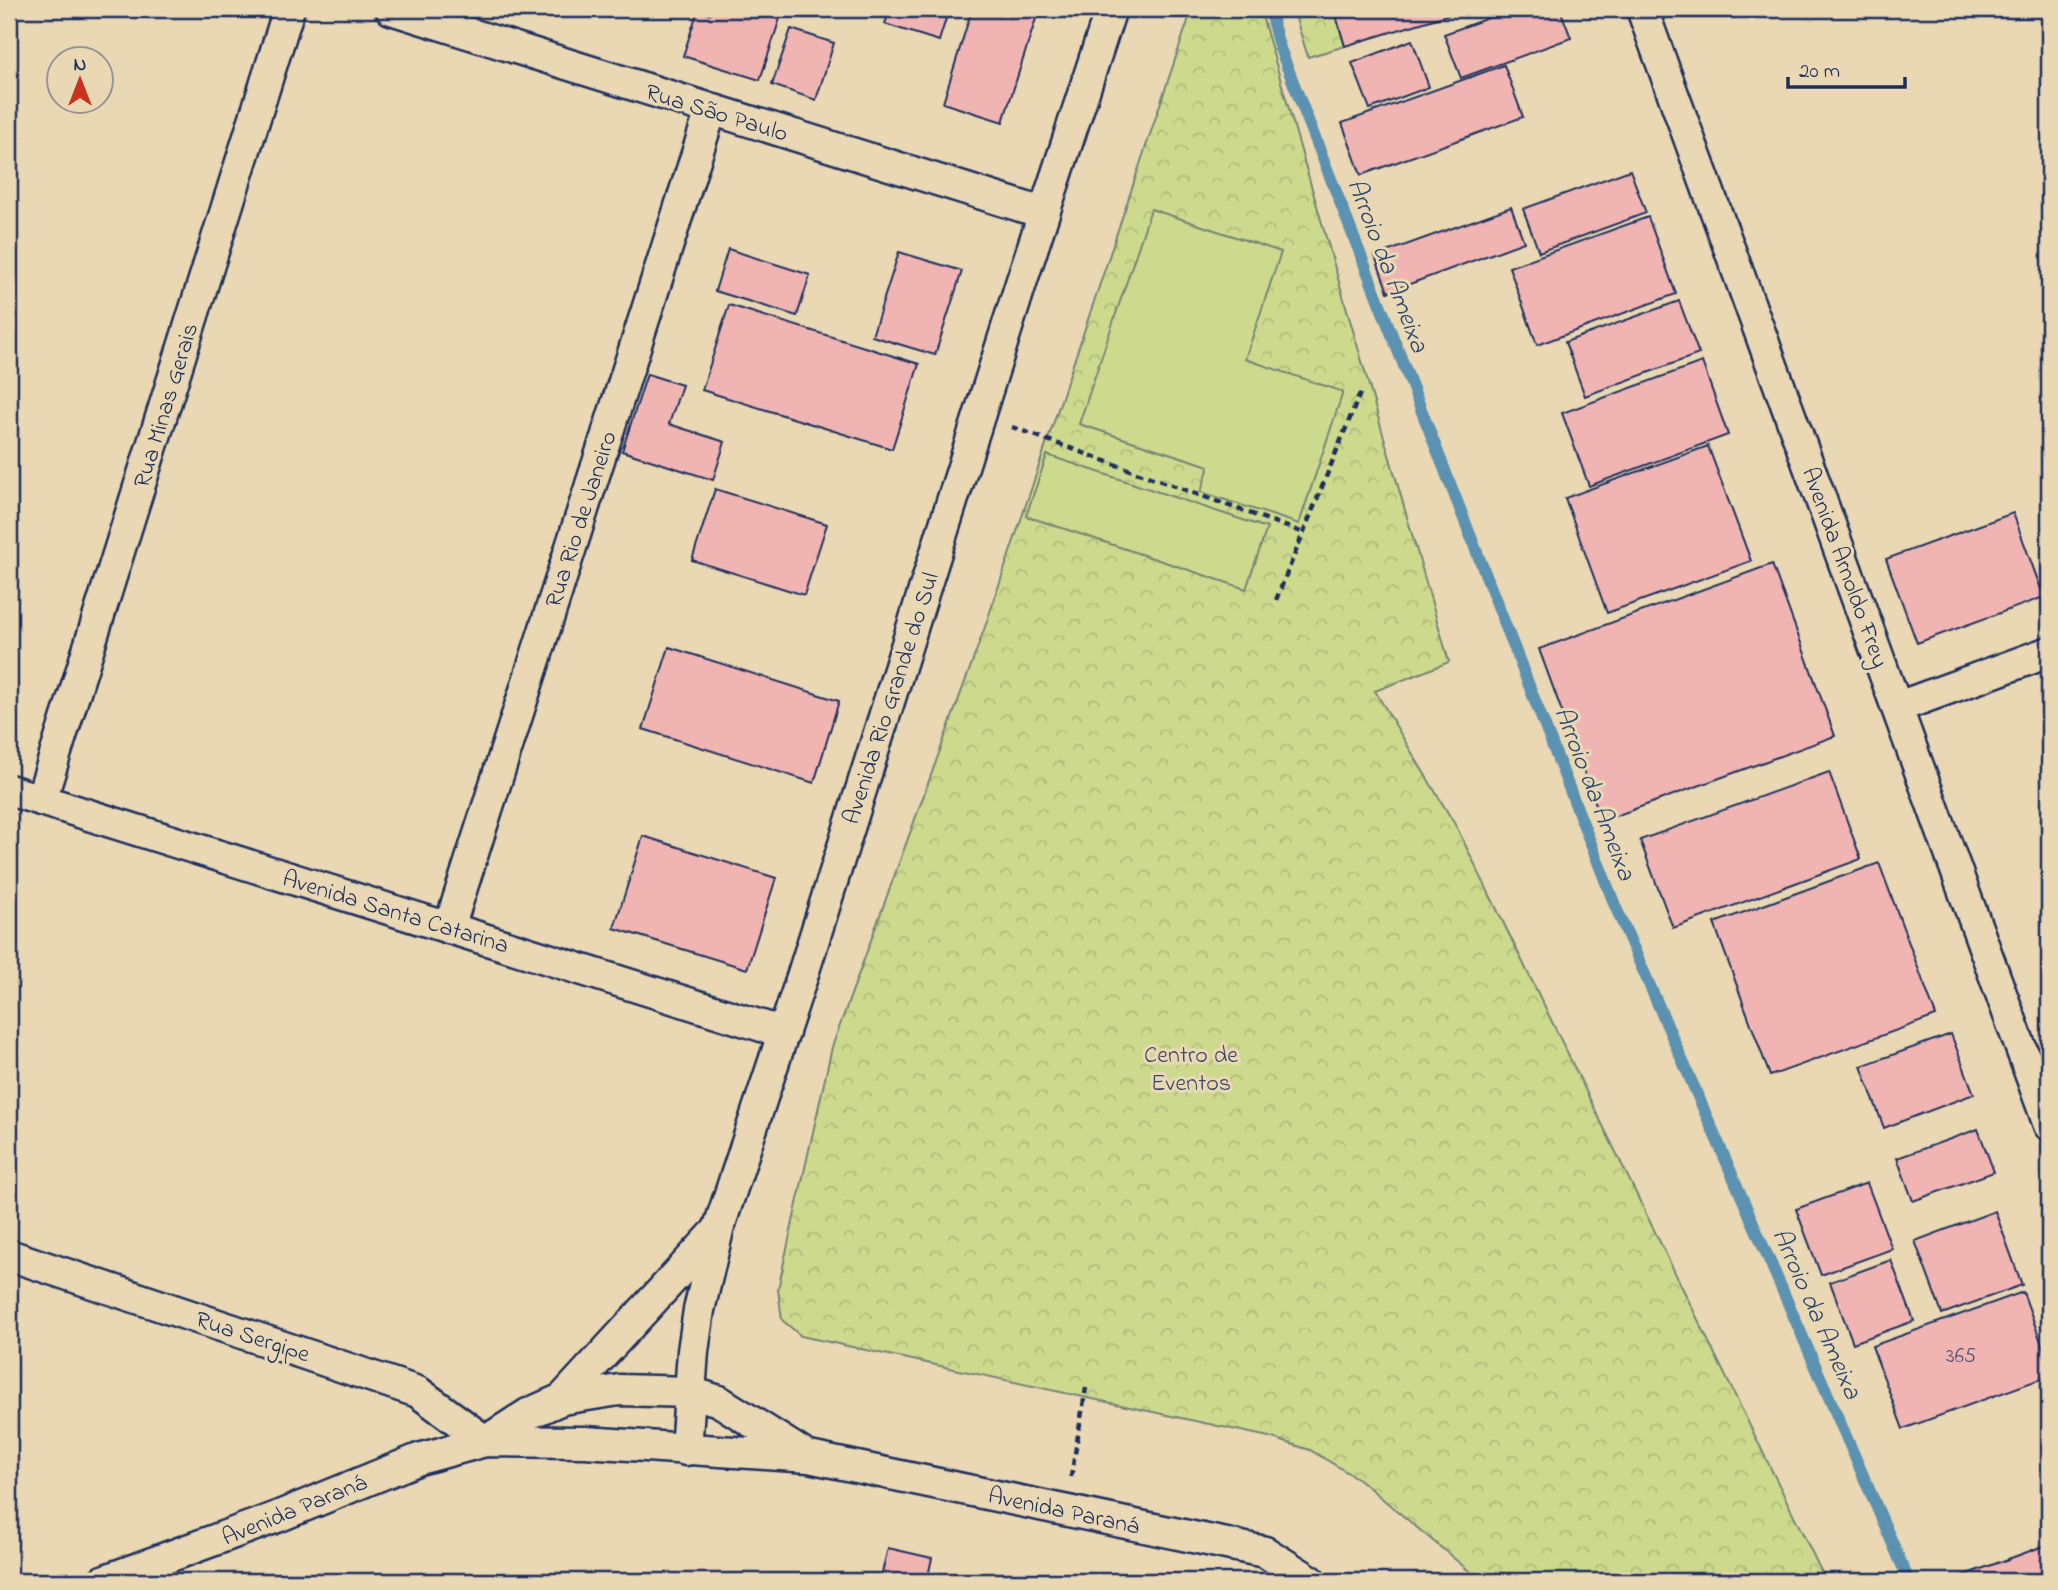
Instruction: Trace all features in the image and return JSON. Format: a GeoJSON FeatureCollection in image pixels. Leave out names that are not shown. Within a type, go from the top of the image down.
{"type":"FeatureCollection","features":[{"type":"Feature","properties":{"kind":"street","name":"Rua Minas Gerais"},"geometry":{"type":"LineString","coordinates":[[41,800],[289,9]]}},
{"type":"Feature","properties":{"kind":"street","name":"Rua São Paulo"},"geometry":{"type":"LineString","coordinates":[[391,9],[1043,213]]}},
{"type":"Feature","properties":{"kind":"street","name":"Avenida Rio Grande do Sul"},"geometry":{"type":"LineString","coordinates":[[686,1450],[699,1310],[718,1230],[784,1032],[1043,213],[1111,9]]}},
{"type":"Feature","properties":{"kind":"street","name":"Avenida Arnoldo Frey"},"geometry":{"type":"LineString","coordinates":[[1642,9],[2049,1125]]}},
{"type":"Feature","properties":{"kind":"street","name":"Rua Rio de Janeiro"},"geometry":{"type":"LineString","coordinates":[[449,928],[711,110]]}},
{"type":"Feature","properties":{"kind":"street"},"geometry":{"type":"LineString","coordinates":[[1898,707],[2049,652]]}},
{"type":"Feature","properties":{"kind":"street","name":"Avenida Santa Catarina"},"geometry":{"type":"LineString","coordinates":[[9,790],[784,1032]]}},
{"type":"Feature","properties":{"kind":"street"},"geometry":{"type":"LineString","coordinates":[[562,1399],[718,1230]]}},
{"type":"Feature","properties":{"kind":"street","name":"Rua Sergipe"},"geometry":{"type":"LineString","coordinates":[[9,1255],[418,1392],[485,1441]]}},
{"type":"Feature","properties":{"kind":"street","name":"Avenida Paraná"},"geometry":{"type":"LineString","coordinates":[[485,1441],[528,1414],[562,1399],[619,1390],[690,1392],[719,1401],[809,1457]]}},
{"type":"Feature","properties":{"kind":"street","name":"Avenida Paraná"},"geometry":{"type":"LineString","coordinates":[[103,1581],[277,1517],[419,1459],[485,1441],[585,1442],[809,1457],[1265,1552],[1311,1581]]}},
{"type":"Feature","properties":{"kind":"path"},"geometry":{"type":"LineString","coordinates":[[1276,600],[1362,391]]}},
{"type":"Feature","properties":{"kind":"path"},"geometry":{"type":"LineString","coordinates":[[979,415],[1304,533]]}},
{"type":"Feature","properties":{"kind":"path"},"geometry":{"type":"LineString","coordinates":[[1066,1511],[1087,1388]]}},
{"type":"Feature","properties":{"kind":"green space","name":"Centro de Eventos"},"geometry":{"type":"Polygon","coordinates":[[[1192,9],[1260,9],[1449,662],[1375,691],[1457,828],[1826,1581],[1481,1581],[1360,1480],[1310,1450],[1269,1437],[801,1336],[782,1320],[778,1289],[832,1047],[985,627],[1192,9]]]}},
{"type":"Feature","properties":{"kind":"green space"},"geometry":{"type":"Polygon","coordinates":[[[1293,9],[1334,9],[1345,46],[1308,57],[1293,9]]]}},
{"type":"Feature","properties":{"kind":"green space"},"geometry":{"type":"Polygon","coordinates":[[[1151,209],[1281,252],[1245,359],[1343,392],[1299,524],[1201,492],[1209,466],[1079,424],[1151,209]]]}},
{"type":"Feature","properties":{"kind":"green space"},"geometry":{"type":"Polygon","coordinates":[[[1047,455],[1267,528],[1246,589],[1026,516],[1047,455]]]}},
{"type":"Feature","properties":{"kind":"building"},"geometry":{"type":"Polygon","coordinates":[[[712,9],[783,9],[760,80],[683,56],[698,10],[710,14],[712,9]]]}},
{"type":"Feature","properties":{"kind":"building"},"geometry":{"type":"Polygon","coordinates":[[[890,9],[949,9],[939,41],[885,24],[890,9]]]}},
{"type":"Feature","properties":{"kind":"building"},"geometry":{"type":"Polygon","coordinates":[[[972,9],[1039,9],[1003,122],[943,103],[972,9]]]}},
{"type":"Feature","properties":{"kind":"building"},"geometry":{"type":"Polygon","coordinates":[[[1334,9],[1467,9],[1345,46],[1334,9]]]}},
{"type":"Feature","properties":{"kind":"building"},"geometry":{"type":"Polygon","coordinates":[[[1513,9],[1560,9],[1571,38],[1461,78],[1444,34],[1513,9]]]}},
{"type":"Feature","properties":{"kind":"building"},"geometry":{"type":"Polygon","coordinates":[[[791,29],[834,43],[816,100],[772,85],[791,29]]]}},
{"type":"Feature","properties":{"kind":"building"},"geometry":{"type":"Polygon","coordinates":[[[1412,40],[1429,87],[1370,109],[1352,63],[1412,40]]]}},
{"type":"Feature","properties":{"kind":"building"},"geometry":{"type":"Polygon","coordinates":[[[1504,65],[1523,117],[1361,175],[1342,123],[1504,65]]]}},
{"type":"Feature","properties":{"kind":"building"},"geometry":{"type":"Polygon","coordinates":[[[1630,170],[1646,213],[1539,252],[1523,209],[1630,170]]]}},
{"type":"Feature","properties":{"kind":"building"},"geometry":{"type":"Polygon","coordinates":[[[1511,207],[1524,242],[1388,292],[1375,256],[1511,207]]]}},
{"type":"Feature","properties":{"kind":"building"},"geometry":{"type":"Polygon","coordinates":[[[1648,217],[1676,294],[1537,345],[1509,267],[1648,217]]]}},
{"type":"Feature","properties":{"kind":"building"},"geometry":{"type":"Polygon","coordinates":[[[728,249],[810,275],[797,316],[715,291],[728,249]]]}},
{"type":"Feature","properties":{"kind":"building"},"geometry":{"type":"Polygon","coordinates":[[[899,252],[962,271],[935,355],[872,336],[899,252]]]}},
{"type":"Feature","properties":{"kind":"building"},"geometry":{"type":"Polygon","coordinates":[[[1679,301],[1699,354],[1585,396],[1565,342],[1679,301]]]}},
{"type":"Feature","properties":{"kind":"building"},"geometry":{"type":"Polygon","coordinates":[[[729,305],[919,364],[892,449],[702,390],[729,305]]]}},
{"type":"Feature","properties":{"kind":"building"},"geometry":{"type":"Polygon","coordinates":[[[1702,362],[1728,435],[1589,486],[1562,413],[1702,362]]]}},
{"type":"Feature","properties":{"kind":"building"},"geometry":{"type":"Polygon","coordinates":[[[647,374],[682,385],[669,424],[725,442],[713,480],[622,451],[647,374]]]}},
{"type":"Feature","properties":{"kind":"building"},"geometry":{"type":"Polygon","coordinates":[[[1708,446],[1751,561],[1607,613],[1565,498],[1708,446]]]}},
{"type":"Feature","properties":{"kind":"building"},"geometry":{"type":"Polygon","coordinates":[[[715,489],[827,524],[804,595],[692,560],[715,489]]]}},
{"type":"Feature","properties":{"kind":"building"},"geometry":{"type":"Polygon","coordinates":[[[2013,513],[2044,597],[1917,643],[1886,559],[2013,513]]]}},
{"type":"Feature","properties":{"kind":"building"},"geometry":{"type":"Polygon","coordinates":[[[1772,564],[1835,736],[1602,821],[1539,649],[1772,564]]]}},
{"type":"Feature","properties":{"kind":"building"},"geometry":{"type":"Polygon","coordinates":[[[669,647],[839,701],[814,783],[643,729],[669,647]]]}},
{"type":"Feature","properties":{"kind":"building"},"geometry":{"type":"Polygon","coordinates":[[[1829,772],[1861,859],[1673,928],[1640,840],[1829,772]]]}},
{"type":"Feature","properties":{"kind":"building"},"geometry":{"type":"Polygon","coordinates":[[[643,836],[776,878],[747,969],[614,928],[643,836]]]}},
{"type":"Feature","properties":{"kind":"building"},"geometry":{"type":"Polygon","coordinates":[[[1879,863],[1936,1016],[1770,1076],[1714,923],[1879,863]]]}},
{"type":"Feature","properties":{"kind":"building"},"geometry":{"type":"Polygon","coordinates":[[[1951,1034],[1974,1094],[1884,1128],[1861,1066],[1951,1034]]]}},
{"type":"Feature","properties":{"kind":"building"},"geometry":{"type":"Polygon","coordinates":[[[1978,1129],[1994,1172],[1913,1201],[1897,1158],[1978,1129]]]}},
{"type":"Feature","properties":{"kind":"building"},"geometry":{"type":"Polygon","coordinates":[[[1867,1183],[1892,1249],[1821,1275],[1796,1209],[1867,1183]]]}},
{"type":"Feature","properties":{"kind":"building"},"geometry":{"type":"Polygon","coordinates":[[[1995,1211],[2022,1285],[1942,1314],[1915,1241],[1995,1211]]]}},
{"type":"Feature","properties":{"kind":"building"},"geometry":{"type":"Polygon","coordinates":[[[1891,1260],[1914,1321],[1853,1343],[1830,1282],[1891,1260]]]}},
{"type":"Feature","properties":{"kind":"building"},"geometry":{"type":"Polygon","coordinates":[[[2023,1292],[2049,1364],[2049,1376],[1903,1429],[1872,1346],[2023,1292]]]}},
{"type":"Feature","properties":{"kind":"building"},"geometry":{"type":"Polygon","coordinates":[[[2049,1544],[2049,1581],[1948,1581],[2049,1544]]]}},
{"type":"Feature","properties":{"kind":"building"},"geometry":{"type":"Polygon","coordinates":[[[888,1548],[932,1558],[927,1581],[880,1581],[888,1548]]]}},
{"type":"Feature","properties":{"kind":"waterway","name":"Arroio da Ameixa"},"geometry":{"type":"LineString","coordinates":[[1269,9],[1279,46],[1616,908],[1909,1581]]}}]}
